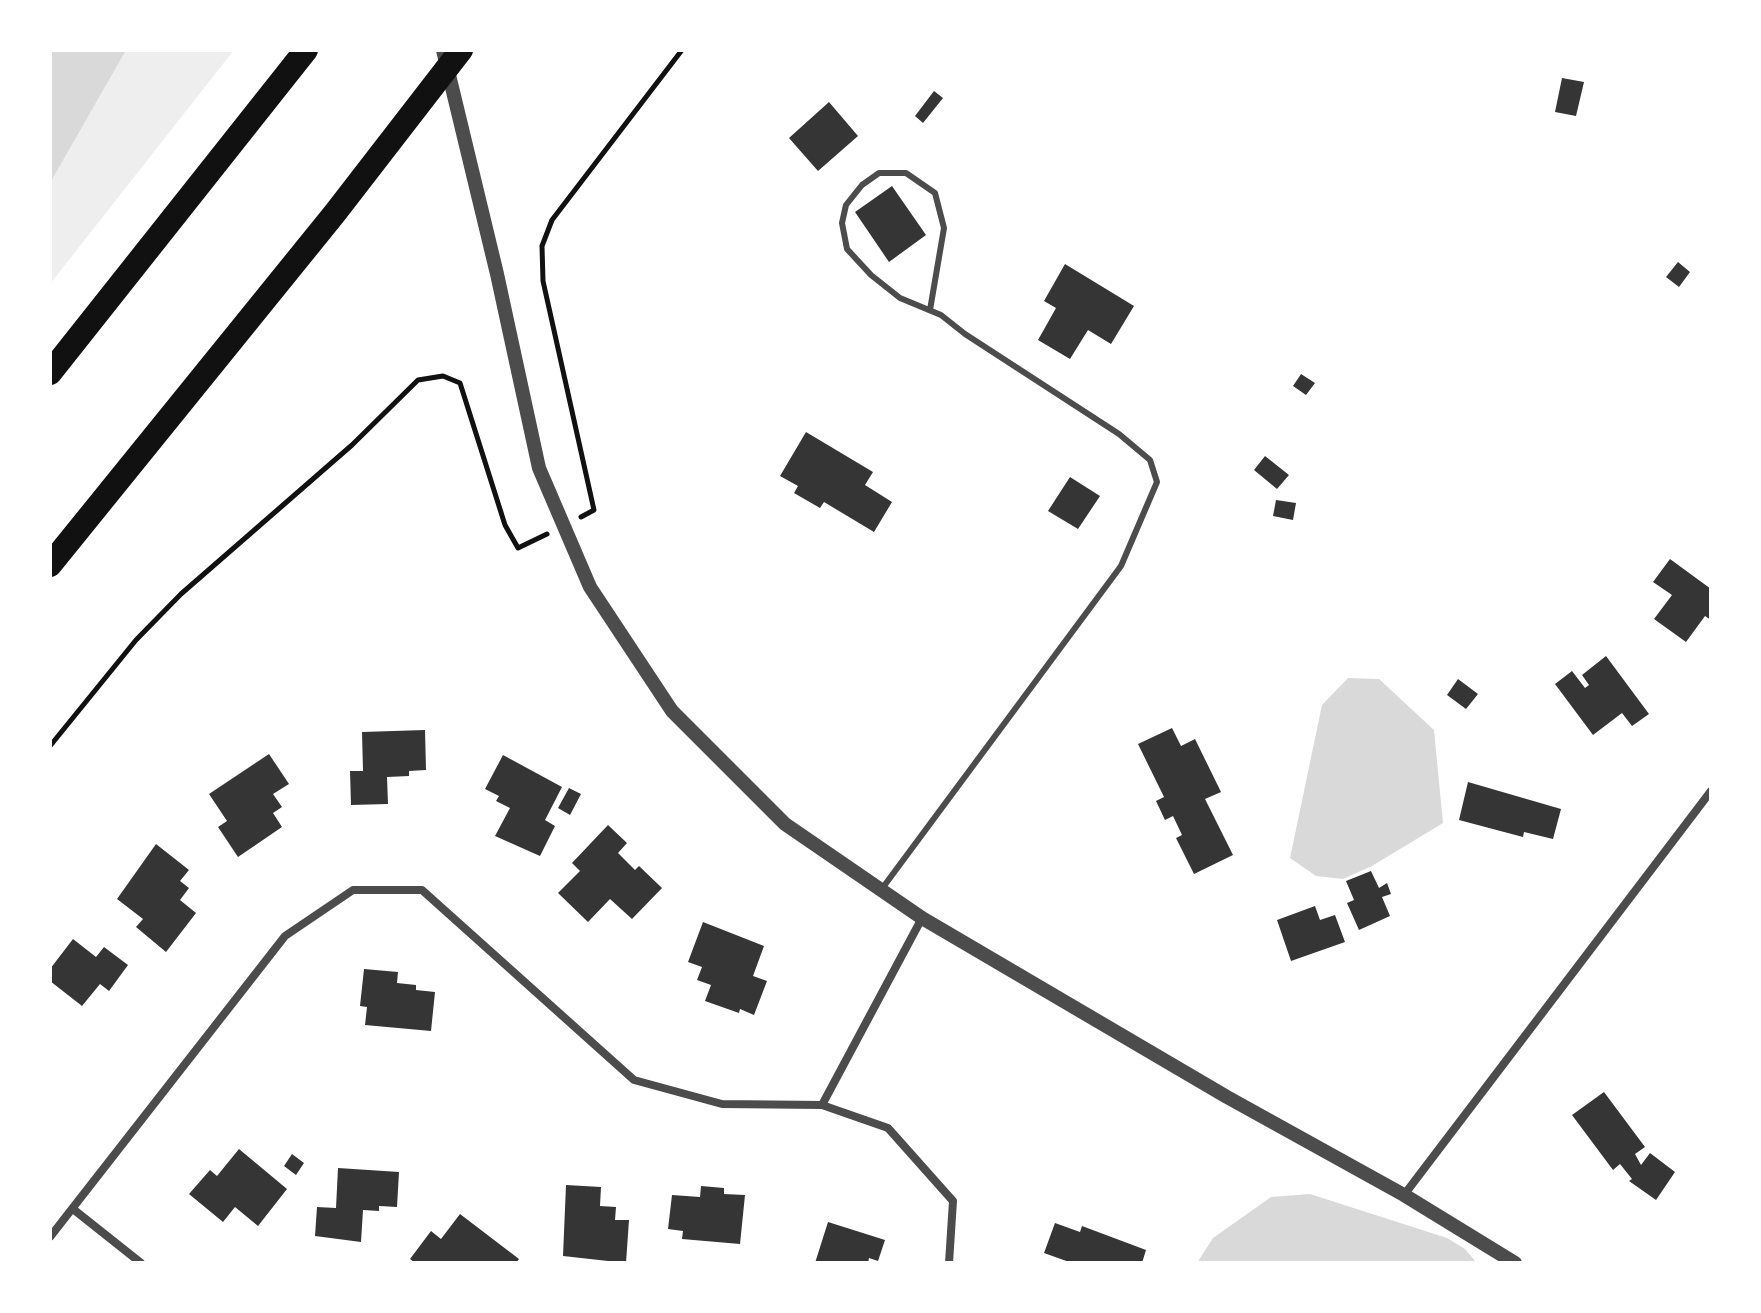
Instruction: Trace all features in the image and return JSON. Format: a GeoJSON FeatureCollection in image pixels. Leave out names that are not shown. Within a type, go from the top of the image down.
{"type":"FeatureCollection","features":[{"type":"Feature","properties":{"kind":"highway"},"geometry":{"type":"LineString","coordinates":[[50,373],[306,50]]}},
{"type":"Feature","properties":{"kind":"highway"},"geometry":{"type":"LineString","coordinates":[[50,565],[335,213],[461,50]]}},
{"type":"Feature","properties":{"kind":"street"},"geometry":{"type":"LineString","coordinates":[[443,50],[497,274],[539,468],[590,587],[672,711],[785,824],[922,918],[1227,1097],[1404,1195],[1515,1263]]}},
{"type":"Feature","properties":{"kind":"street"},"geometry":{"type":"LineString","coordinates":[[1404,1195],[1711,791]]}},
{"type":"Feature","properties":{"kind":"street"},"geometry":{"type":"LineString","coordinates":[[50,1237],[285,936],[353,890],[422,890],[634,1080],[722,1104],[822,1105],[888,1128],[953,1201],[949,1263]]}},
{"type":"Feature","properties":{"kind":"street"},"geometry":{"type":"LineString","coordinates":[[822,1105],[922,918]]}},
{"type":"Feature","properties":{"kind":"street"},"geometry":{"type":"LineString","coordinates":[[73,1209],[141,1263]]}},
{"type":"Feature","properties":{"kind":"lane"},"geometry":{"type":"LineString","coordinates":[[881,890],[1121,566],[1157,482],[1150,460],[1119,434],[965,334],[941,315],[900,298],[871,275],[847,249],[842,223],[846,205],[862,185],[879,173],[906,173],[935,193],[944,228],[930,310]]}},
{"type":"Feature","properties":{"kind":"path"},"geometry":{"type":"LineString","coordinates":[[50,746],[136,640],[181,594],[352,445],[418,380],[443,376],[460,383],[505,525],[518,548],[594,510],[543,281],[542,246],[552,220],[682,50]]}},
{"type":"Feature","properties":{"kind":"shaded area"},"geometry":{"type":"Polygon","coordinates":[[[50,50],[234,50],[50,284],[50,50]]]}},
{"type":"Feature","properties":{"kind":"shaded area"},"geometry":{"type":"Polygon","coordinates":[[[50,50],[126,50],[50,183],[50,50]]]}},
{"type":"Feature","properties":{"kind":"shaded area"},"geometry":{"type":"Polygon","coordinates":[[[1348,678],[1379,679],[1434,730],[1443,823],[1372,866],[1343,879],[1316,876],[1290,858],[1322,705],[1348,678]]]}},
{"type":"Feature","properties":{"kind":"shaded area"},"geometry":{"type":"Polygon","coordinates":[[[1310,1194],[1447,1238],[1465,1249],[1477,1263],[1197,1263],[1213,1238],[1271,1197],[1310,1194]]]}},
{"type":"Feature","properties":{"kind":"building"},"geometry":{"type":"Polygon","coordinates":[[[1562,78],[1584,82],[1576,116],[1555,112],[1562,78]]]}},
{"type":"Feature","properties":{"kind":"building"},"geometry":{"type":"Polygon","coordinates":[[[934,91],[943,98],[923,123],[915,116],[934,91]]]}},
{"type":"Feature","properties":{"kind":"building"},"geometry":{"type":"Polygon","coordinates":[[[829,102],[858,136],[818,171],[789,138],[829,102]]]}},
{"type":"Feature","properties":{"kind":"building"},"geometry":{"type":"Polygon","coordinates":[[[892,186],[926,235],[889,262],[855,212],[892,186]]]}},
{"type":"Feature","properties":{"kind":"building"},"geometry":{"type":"Polygon","coordinates":[[[1678,262],[1690,272],[1679,287],[1666,277],[1678,262]]]}},
{"type":"Feature","properties":{"kind":"building"},"geometry":{"type":"Polygon","coordinates":[[[1065,264],[1134,306],[1111,344],[1088,330],[1070,359],[1038,340],[1056,308],[1044,301],[1065,264]]]}},
{"type":"Feature","properties":{"kind":"building"},"geometry":{"type":"Polygon","coordinates":[[[1301,374],[1315,383],[1306,395],[1293,386],[1301,374]]]}},
{"type":"Feature","properties":{"kind":"building"},"geometry":{"type":"Polygon","coordinates":[[[806,432],[873,472],[865,485],[892,502],[874,532],[824,502],[820,508],[794,493],[798,486],[780,476],[806,432]]]}},
{"type":"Feature","properties":{"kind":"building"},"geometry":{"type":"Polygon","coordinates":[[[1265,456],[1289,475],[1277,489],[1254,470],[1265,456]]]}},
{"type":"Feature","properties":{"kind":"building"},"geometry":{"type":"Polygon","coordinates":[[[1070,477],[1100,496],[1078,529],[1048,511],[1070,477]]]}},
{"type":"Feature","properties":{"kind":"building"},"geometry":{"type":"Polygon","coordinates":[[[1276,500],[1296,503],[1293,520],[1273,516],[1276,500]]]}},
{"type":"Feature","properties":{"kind":"building"},"geometry":{"type":"Polygon","coordinates":[[[1670,559],[1711,589],[1711,620],[1705,616],[1686,642],[1654,619],[1672,595],[1653,582],[1670,559]]]}},
{"type":"Feature","properties":{"kind":"building"},"geometry":{"type":"Polygon","coordinates":[[[1606,656],[1649,714],[1632,726],[1622,713],[1593,735],[1555,684],[1572,671],[1585,688],[1589,685],[1582,675],[1606,656]]]}},
{"type":"Feature","properties":{"kind":"building"},"geometry":{"type":"Polygon","coordinates":[[[1458,679],[1478,694],[1466,709],[1447,695],[1458,679]]]}},
{"type":"Feature","properties":{"kind":"building"},"geometry":{"type":"Polygon","coordinates":[[[1172,728],[1181,746],[1195,739],[1221,792],[1205,799],[1233,855],[1194,874],[1176,838],[1182,835],[1173,816],[1165,820],[1156,801],[1164,797],[1138,744],[1172,728]]]}},
{"type":"Feature","properties":{"kind":"building"},"geometry":{"type":"Polygon","coordinates":[[[425,730],[426,770],[409,771],[409,776],[387,777],[388,804],[351,805],[350,771],[363,771],[362,732],[425,730]]]}},
{"type":"Feature","properties":{"kind":"building"},"geometry":{"type":"Polygon","coordinates":[[[269,754],[289,784],[273,794],[282,807],[273,813],[282,827],[238,857],[218,827],[227,821],[209,794],[269,754]]]}},
{"type":"Feature","properties":{"kind":"building"},"geometry":{"type":"Polygon","coordinates":[[[503,755],[562,787],[545,820],[555,826],[540,856],[495,836],[510,808],[496,801],[499,796],[485,789],[503,755]]]}},
{"type":"Feature","properties":{"kind":"building"},"geometry":{"type":"Polygon","coordinates":[[[1468,782],[1561,809],[1553,839],[1524,832],[1523,837],[1459,820],[1468,782]]]}},
{"type":"Feature","properties":{"kind":"building"},"geometry":{"type":"Polygon","coordinates":[[[569,788],[581,794],[570,815],[558,808],[569,788]]]}},
{"type":"Feature","properties":{"kind":"building"},"geometry":{"type":"Polygon","coordinates":[[[608,825],[627,843],[618,853],[635,870],[639,866],[662,888],[632,919],[610,899],[588,922],[558,893],[580,871],[572,863],[608,825]]]}},
{"type":"Feature","properties":{"kind":"building"},"geometry":{"type":"Polygon","coordinates":[[[156,844],[189,870],[180,881],[189,888],[180,900],[196,913],[166,952],[136,927],[143,919],[117,899],[156,844]]]}},
{"type":"Feature","properties":{"kind":"building"},"geometry":{"type":"Polygon","coordinates":[[[1371,871],[1379,888],[1387,883],[1391,894],[1382,897],[1390,916],[1359,930],[1347,903],[1354,900],[1346,881],[1371,871]]]}},
{"type":"Feature","properties":{"kind":"building"},"geometry":{"type":"Polygon","coordinates":[[[1315,906],[1320,920],[1335,915],[1345,942],[1291,961],[1277,920],[1315,906]]]}},
{"type":"Feature","properties":{"kind":"building"},"geometry":{"type":"Polygon","coordinates":[[[703,922],[764,946],[753,976],[767,981],[754,1015],[705,1001],[711,985],[697,980],[702,967],[688,962],[703,922]]]}},
{"type":"Feature","properties":{"kind":"building"},"geometry":{"type":"Polygon","coordinates":[[[73,939],[96,957],[104,947],[128,965],[109,991],[100,984],[82,1006],[50,981],[50,969],[73,939]]]}},
{"type":"Feature","properties":{"kind":"building"},"geometry":{"type":"Polygon","coordinates":[[[364,969],[398,972],[397,983],[416,985],[416,990],[435,992],[431,1031],[365,1025],[367,1007],[360,1006],[364,969]]]}},
{"type":"Feature","properties":{"kind":"building"},"geometry":{"type":"Polygon","coordinates":[[[1604,1092],[1645,1147],[1635,1154],[1641,1165],[1650,1153],[1675,1172],[1656,1200],[1629,1181],[1632,1179],[1620,1164],[1613,1170],[1572,1115],[1604,1092]]]}},
{"type":"Feature","properties":{"kind":"building"},"geometry":{"type":"Polygon","coordinates":[[[239,1149],[287,1189],[258,1226],[235,1207],[223,1222],[189,1194],[210,1170],[217,1176],[239,1149]]]}},
{"type":"Feature","properties":{"kind":"building"},"geometry":{"type":"Polygon","coordinates":[[[292,1154],[304,1163],[296,1175],[284,1166],[292,1154]]]}},
{"type":"Feature","properties":{"kind":"building"},"geometry":{"type":"Polygon","coordinates":[[[338,1168],[399,1172],[397,1207],[379,1206],[379,1211],[363,1210],[361,1242],[315,1236],[317,1207],[336,1208],[338,1168]]]}},
{"type":"Feature","properties":{"kind":"building"},"geometry":{"type":"Polygon","coordinates":[[[566,1185],[601,1187],[600,1206],[616,1207],[615,1220],[629,1220],[626,1263],[563,1256],[566,1185]]]}},
{"type":"Feature","properties":{"kind":"building"},"geometry":{"type":"Polygon","coordinates":[[[701,1186],[724,1188],[724,1194],[745,1195],[740,1244],[682,1239],[683,1231],[668,1229],[672,1195],[700,1197],[701,1186]]]}},
{"type":"Feature","properties":{"kind":"building"},"geometry":{"type":"Polygon","coordinates":[[[460,1214],[519,1259],[516,1263],[415,1263],[410,1259],[431,1231],[441,1239],[460,1214]]]}},
{"type":"Feature","properties":{"kind":"building"},"geometry":{"type":"Polygon","coordinates":[[[828,1222],[885,1240],[878,1261],[869,1258],[868,1263],[815,1263],[828,1222]]]}},
{"type":"Feature","properties":{"kind":"building"},"geometry":{"type":"Polygon","coordinates":[[[1055,1223],[1080,1232],[1082,1226],[1146,1250],[1142,1263],[1072,1263],[1044,1253],[1055,1223]]]}}]}
